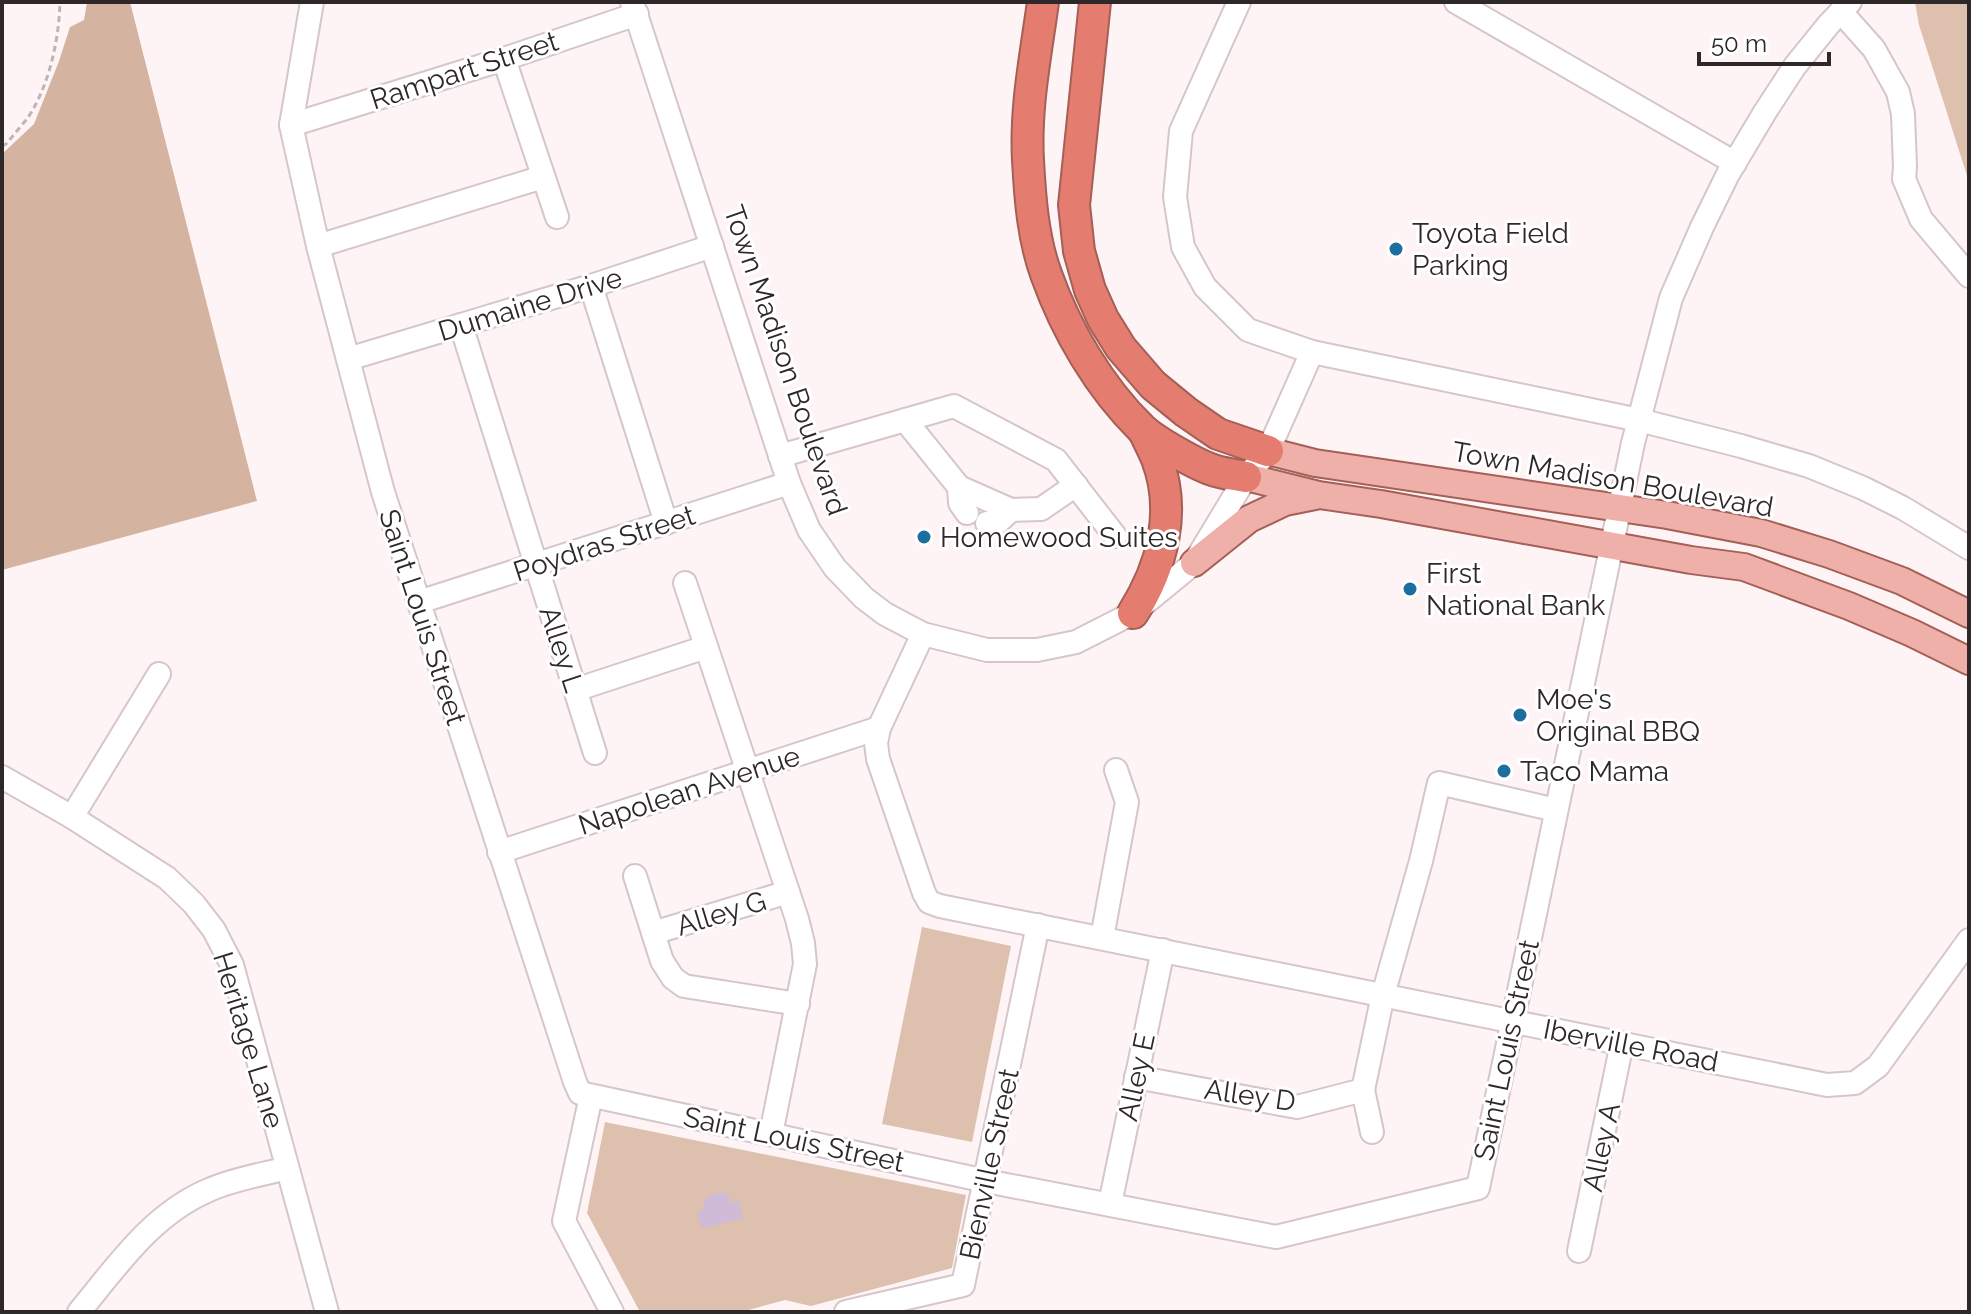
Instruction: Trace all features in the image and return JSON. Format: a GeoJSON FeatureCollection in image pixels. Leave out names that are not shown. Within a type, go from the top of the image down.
{"type":"FeatureCollection","features":[{"type":"Feature","properties":{"kind":"highway"},"geometry":{"type":"LineString","coordinates":[[1043,2],[1030,93],[1027,157],[1033,224],[1045,273],[1094,371],[1144,431],[1158,460],[1164,486],[1167,523],[1156,567],[1146,593],[1133,613]]}},
{"type":"Feature","properties":{"kind":"highway"},"geometry":{"type":"LineString","coordinates":[[1095,2],[1074,205],[1079,251],[1090,290],[1121,348],[1153,385],[1218,434],[1268,451]]}},
{"type":"Feature","properties":{"kind":"highway"},"geometry":{"type":"LineString","coordinates":[[1144,431],[1214,471],[1246,477]]}},
{"type":"Feature","properties":{"kind":"main road","name":"Town Madison Boulevard"},"geometry":{"type":"LineString","coordinates":[[1268,451],[1315,463],[1667,515],[1761,533],[1902,581],[1969,614]]}},
{"type":"Feature","properties":{"kind":"main road"},"geometry":{"type":"LineString","coordinates":[[1246,477],[1319,495],[1744,567],[1849,606],[1969,661]]}},
{"type":"Feature","properties":{"kind":"main road"},"geometry":{"type":"LineString","coordinates":[[1194,563],[1249,519],[1285,502],[1319,495]]}},
{"type":"Feature","properties":{"kind":"street","name":"Saint Louis Street"},"geometry":{"type":"LineString","coordinates":[[312,2],[291,125],[318,246],[383,492],[580,1093],[986,1181],[1276,1237],[1478,1188],[1618,509],[1671,298],[1702,227],[1735,163],[1795,66],[1846,7]]}},
{"type":"Feature","properties":{"kind":"street"},"geometry":{"type":"LineString","coordinates":[[1239,2],[1181,131],[1175,197],[1183,247],[1205,287],[1248,330],[1312,352],[1639,420],[1809,466],[1903,508],[1969,548]]}},
{"type":"Feature","properties":{"kind":"street"},"geometry":{"type":"LineString","coordinates":[[1456,2],[1735,163]]}},
{"type":"Feature","properties":{"kind":"street"},"geometry":{"type":"LineString","coordinates":[[1846,7],[1898,92],[1903,114],[1904,179],[1921,219],[1969,276]]}},
{"type":"Feature","properties":{"kind":"street","name":"Rampart Street"},"geometry":{"type":"LineString","coordinates":[[291,125],[504,59],[634,8]]}},
{"type":"Feature","properties":{"kind":"street","name":"Town Madison Boulevard"},"geometry":{"type":"LineString","coordinates":[[634,8],[789,483],[809,530],[835,568],[864,598],[885,614],[923,634],[987,650],[1037,650],[1076,642],[1133,613],[1194,563],[1246,477],[1268,451]]}},
{"type":"Feature","properties":{"kind":"street"},"geometry":{"type":"LineString","coordinates":[[504,59],[557,217]]}},
{"type":"Feature","properties":{"kind":"street"},"geometry":{"type":"LineString","coordinates":[[318,246],[543,177]]}},
{"type":"Feature","properties":{"kind":"street","name":"Dumaine Drive"},"geometry":{"type":"LineString","coordinates":[[348,359],[712,246]]}},
{"type":"Feature","properties":{"kind":"street"},"geometry":{"type":"LineString","coordinates":[[591,286],[666,523]]}},
{"type":"Feature","properties":{"kind":"street","name":"Alley L"},"geometry":{"type":"LineString","coordinates":[[461,325],[595,753]]}},
{"type":"Feature","properties":{"kind":"street"},"geometry":{"type":"LineString","coordinates":[[1268,451],[1312,352]]}},
{"type":"Feature","properties":{"kind":"street"},"geometry":{"type":"LineString","coordinates":[[780,456],[954,406],[1056,460],[1115,536]]}},
{"type":"Feature","properties":{"kind":"street"},"geometry":{"type":"LineString","coordinates":[[905,420],[959,487],[1011,510],[1041,509],[1076,485]]}},
{"type":"Feature","properties":{"kind":"street","name":"Poydras Street"},"geometry":{"type":"LineString","coordinates":[[419,602],[789,483]]}},
{"type":"Feature","properties":{"kind":"street"},"geometry":{"type":"LineString","coordinates":[[959,487],[960,503],[977,518],[998,522],[1011,510]]}},
{"type":"Feature","properties":{"kind":"street"},"geometry":{"type":"LineString","coordinates":[[685,583],[803,943],[805,964],[771,1134]]}},
{"type":"Feature","properties":{"kind":"street"},"geometry":{"type":"LineString","coordinates":[[879,728],[923,634]]}},
{"type":"Feature","properties":{"kind":"street"},"geometry":{"type":"LineString","coordinates":[[575,690],[706,647]]}},
{"type":"Feature","properties":{"kind":"street"},"geometry":{"type":"LineString","coordinates":[[72,817],[159,674]]}},
{"type":"Feature","properties":{"kind":"street","name":"Napolean Avenue"},"geometry":{"type":"LineString","coordinates":[[499,852],[879,728]]}},
{"type":"Feature","properties":{"kind":"street","name":"Iberville Road"},"geometry":{"type":"LineString","coordinates":[[879,728],[876,743],[878,759],[929,902],[1827,1085],[1855,1083],[1878,1066],[1969,940]]}},
{"type":"Feature","properties":{"kind":"street"},"geometry":{"type":"LineString","coordinates":[[1102,938],[1127,802],[1116,770]]}},
{"type":"Feature","properties":{"kind":"street","name":"Heritage Lane"},"geometry":{"type":"LineString","coordinates":[[2,777],[72,817],[167,878],[194,904],[214,930],[232,965],[327,1312]]}},
{"type":"Feature","properties":{"kind":"street"},"geometry":{"type":"LineString","coordinates":[[1372,1132],[1363,1090],[1383,995],[1421,861],[1439,783],[1556,810]]}},
{"type":"Feature","properties":{"kind":"street"},"geometry":{"type":"LineString","coordinates":[[635,876],[662,961],[673,978],[684,986],[798,1004]]}},
{"type":"Feature","properties":{"kind":"street","name":"Alley G"},"geometry":{"type":"LineString","coordinates":[[653,933],[788,892]]}},
{"type":"Feature","properties":{"kind":"street","name":"Bienville Street"},"geometry":{"type":"LineString","coordinates":[[846,1312],[963,1285],[1038,925]]}},
{"type":"Feature","properties":{"kind":"street","name":"Alley E"},"geometry":{"type":"LineString","coordinates":[[1110,1204],[1163,950]]}},
{"type":"Feature","properties":{"kind":"street","name":"Alley A"},"geometry":{"type":"LineString","coordinates":[[1579,1251],[1622,1043]]}},
{"type":"Feature","properties":{"kind":"street","name":"Alley D"},"geometry":{"type":"LineString","coordinates":[[1136,1077],[1297,1107],[1363,1090]]}},
{"type":"Feature","properties":{"kind":"street"},"geometry":{"type":"LineString","coordinates":[[591,1096],[564,1221],[612,1312]]}},
{"type":"Feature","properties":{"kind":"street"},"geometry":{"type":"LineString","coordinates":[[79,1312],[145,1233],[174,1209],[210,1190],[287,1168]]}},
{"type":"Feature","properties":{"kind":"path"},"geometry":{"type":"LineString","coordinates":[[2,146],[28,117],[46,78],[56,44],[60,2]]}},
{"type":"Feature","properties":{"kind":"shaded area"},"geometry":{"type":"Polygon","coordinates":[[[87,2],[130,2],[257,501],[2,570],[2,154],[34,124],[70,27],[84,20],[87,2]]]}},
{"type":"Feature","properties":{"kind":"shaded area"},"geometry":{"type":"Polygon","coordinates":[[[1915,2],[1969,2],[1969,182],[1919,25],[1915,2]]]}},
{"type":"Feature","properties":{"kind":"shaded area"},"geometry":{"type":"Polygon","coordinates":[[[922,927],[1011,946],[972,1142],[882,1124],[922,927]]]}},
{"type":"Feature","properties":{"kind":"shaded area"},"geometry":{"type":"Polygon","coordinates":[[[605,1122],[966,1195],[952,1268],[811,1306],[785,1300],[741,1312],[640,1312],[587,1213],[605,1122]]]}},
{"type":"Feature","properties":{"kind":"shaded area"},"geometry":{"type":"Polygon","coordinates":[[[720,1192],[728,1194],[731,1203],[739,1201],[743,1218],[702,1229],[697,1211],[705,1209],[703,1201],[709,1196],[720,1192]]]}},
{"type":"Feature","properties":{"kind":"place","name":"Toyota Field Parking"},"geometry":{"type":"Point","coordinates":[1396,249]}},
{"type":"Feature","properties":{"kind":"place","name":"Homewood Suites"},"geometry":{"type":"Point","coordinates":[924,537]}},
{"type":"Feature","properties":{"kind":"place","name":"First National Bank"},"geometry":{"type":"Point","coordinates":[1410,589]}},
{"type":"Feature","properties":{"kind":"place","name":"Moe's Original BBQ"},"geometry":{"type":"Point","coordinates":[1520,715]}},
{"type":"Feature","properties":{"kind":"place","name":"Taco Mama"},"geometry":{"type":"Point","coordinates":[1504,771]}}]}
